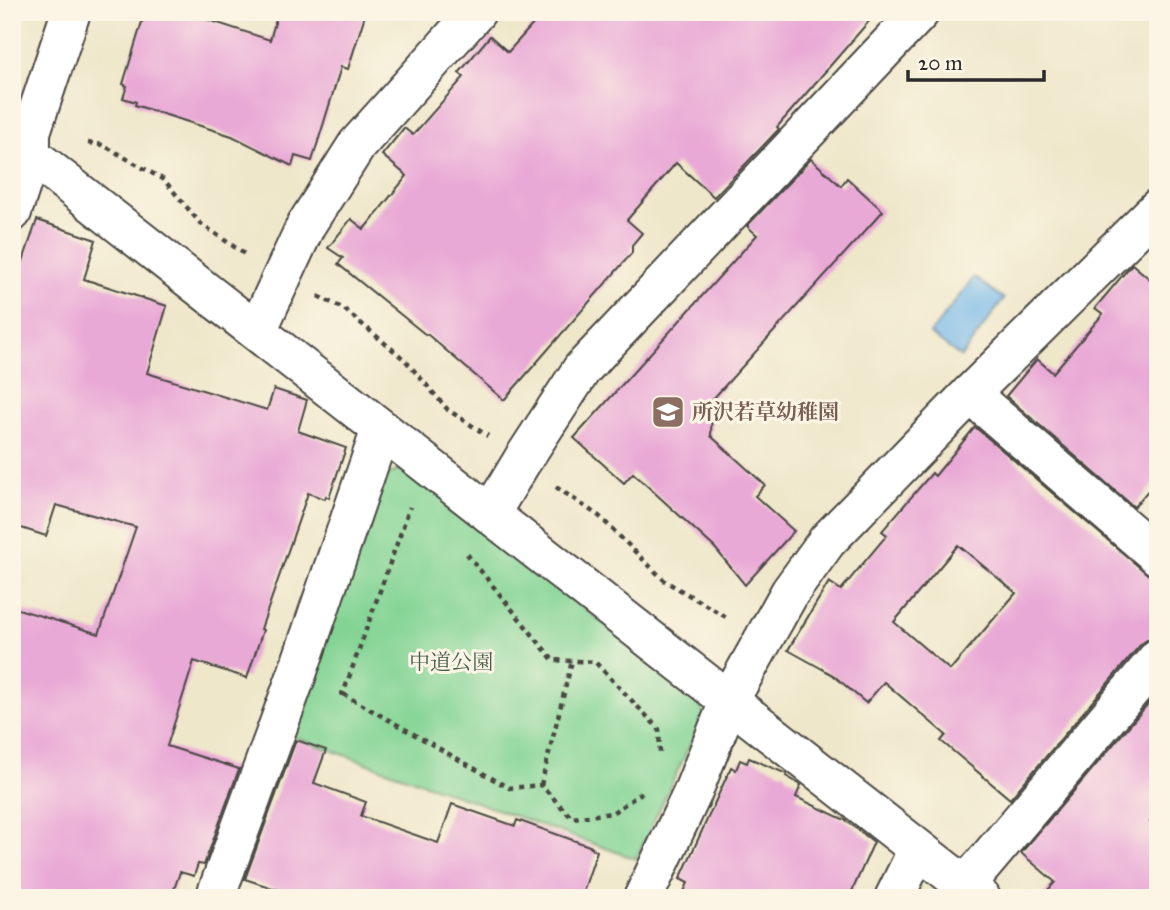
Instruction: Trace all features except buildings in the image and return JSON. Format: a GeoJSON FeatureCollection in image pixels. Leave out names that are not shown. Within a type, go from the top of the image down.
{"type":"FeatureCollection","features":[{"type":"Feature","properties":{"kind":"street"},"geometry":{"type":"LineString","coordinates":[[257,331],[306,225],[357,145],[476,12]]}},
{"type":"Feature","properties":{"kind":"street"},"geometry":{"type":"LineString","coordinates":[[490,514],[582,369],[920,12]]}},
{"type":"Feature","properties":{"kind":"street"},"geometry":{"type":"LineString","coordinates":[[12,212],[31,155],[31,132],[60,21]]}},
{"type":"Feature","properties":{"kind":"street"},"geometry":{"type":"LineString","coordinates":[[31,155],[973,892],[1158,658]]}},
{"type":"Feature","properties":{"kind":"street"},"geometry":{"type":"LineString","coordinates":[[643,898],[677,787],[790,592],[827,541],[970,394],[1158,208]]}},
{"type":"Feature","properties":{"kind":"street"},"geometry":{"type":"LineString","coordinates":[[970,394],[1158,556]]}},
{"type":"Feature","properties":{"kind":"street"},"geometry":{"type":"LineString","coordinates":[[215,898],[296,677],[381,429]]}},
{"type":"Feature","properties":{"kind":"street"},"geometry":{"type":"LineString","coordinates":[[894,898],[918,849]]}},
{"type":"Feature","properties":{"kind":"path"},"geometry":{"type":"LineString","coordinates":[[78,142],[103,145],[164,180],[200,222],[253,261]]}},
{"type":"Feature","properties":{"kind":"path"},"geometry":{"type":"LineString","coordinates":[[310,292],[344,309],[405,360],[448,411],[495,441]]}},
{"type":"Feature","properties":{"kind":"path"},"geometry":{"type":"LineString","coordinates":[[548,482],[598,516],[666,581],[762,639]]}},
{"type":"Feature","properties":{"kind":"path"},"geometry":{"type":"LineString","coordinates":[[342,694],[412,502],[421,509]]}},
{"type":"Feature","properties":{"kind":"path"},"geometry":{"type":"LineString","coordinates":[[463,549],[553,660],[595,662],[659,729],[677,787],[612,813],[572,818],[541,785]]}},
{"type":"Feature","properties":{"kind":"path"},"geometry":{"type":"LineString","coordinates":[[541,785],[572,662]]}},
{"type":"Feature","properties":{"kind":"path"},"geometry":{"type":"LineString","coordinates":[[296,677],[342,694],[509,788],[541,785]]}},
{"type":"Feature","properties":{"kind":"green space","name":"中道公園"},"geometry":{"type":"Polygon","coordinates":[[[404,468],[696,696],[704,715],[636,859],[291,736],[382,477],[404,468]]]}},
{"type":"Feature","properties":{"kind":"water"},"geometry":{"type":"Polygon","coordinates":[[[974,277],[1004,299],[961,357],[930,334],[974,277]]]}},
{"type":"Feature","properties":{"kind":"place","name":"所沢若草幼稚園"},"geometry":{"type":"Point","coordinates":[668,412]}}]}
